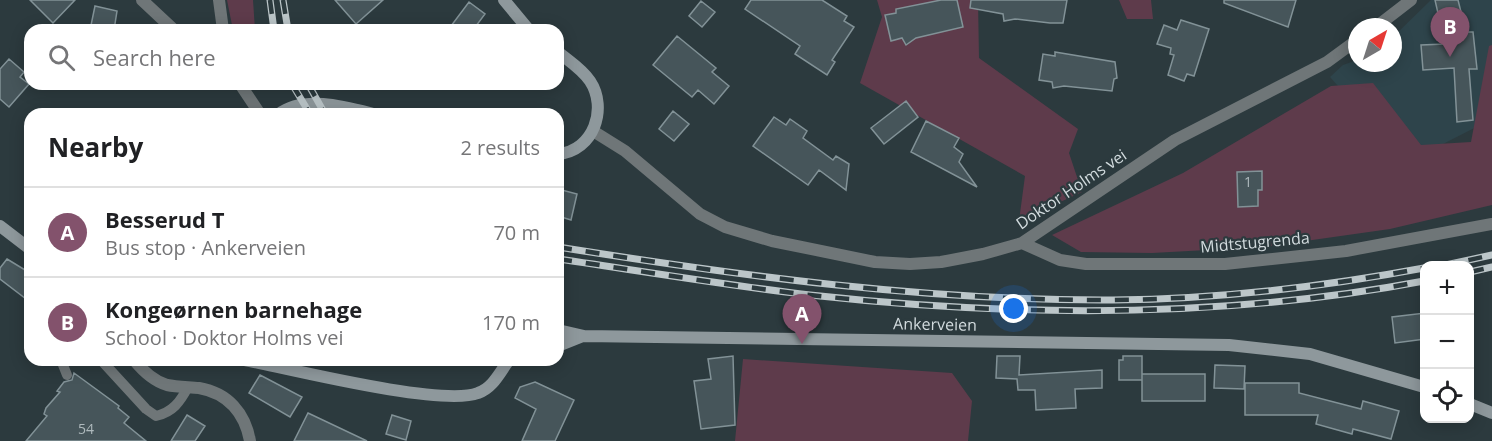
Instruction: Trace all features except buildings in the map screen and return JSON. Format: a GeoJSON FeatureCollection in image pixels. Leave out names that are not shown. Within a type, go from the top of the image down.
{"type":"FeatureCollection","features":[{"type":"Feature","properties":{"kind":"main road"},"geometry":{"type":"LineString","coordinates":[[504,0],[524,24]]}},
{"type":"Feature","properties":{"kind":"main road"},"geometry":{"type":"LineString","coordinates":[[564,57],[585,74],[596,92],[598,111],[592,131],[576,148],[564,152]]}},
{"type":"Feature","properties":{"kind":"main road"},"geometry":{"type":"LineString","coordinates":[[291,108],[310,105],[331,108]]}},
{"type":"Feature","properties":{"kind":"main road"},"geometry":{"type":"LineString","coordinates":[[0,226],[24,244]]}},
{"type":"Feature","properties":{"kind":"main road","name":"Ankerveien"},"geometry":{"type":"LineString","coordinates":[[564,331],[584,336],[1229,345],[1286,350],[1328,358],[1420,386]]}},
{"type":"Feature","properties":{"kind":"main road","name":"Ankerveien"},"geometry":{"type":"LineString","coordinates":[[564,344],[584,336]]}},
{"type":"Feature","properties":{"kind":"main road"},"geometry":{"type":"LineString","coordinates":[[276,366],[397,389],[453,396],[469,396],[485,390],[502,366]]}},
{"type":"Feature","properties":{"kind":"main road"},"geometry":{"type":"LineString","coordinates":[[1474,406],[1492,413]]}},
{"type":"Feature","properties":{"kind":"street"},"geometry":{"type":"LineString","coordinates":[[142,0],[168,24]]}},
{"type":"Feature","properties":{"kind":"street"},"geometry":{"type":"LineString","coordinates":[[219,0],[222,24]]}},
{"type":"Feature","properties":{"kind":"street"},"geometry":{"type":"LineString","coordinates":[[1388,18],[1412,0]]}},
{"type":"Feature","properties":{"kind":"street","name":"Doktor Holms vei"},"geometry":{"type":"LineString","coordinates":[[592,131],[626,151],[700,214],[725,227],[772,241],[875,262],[910,264],[983,254],[1022,243],[1175,140],[1327,62],[1348,47]]}},
{"type":"Feature","properties":{"kind":"street"},"geometry":{"type":"LineString","coordinates":[[244,90],[256,108]]}},
{"type":"Feature","properties":{"kind":"street","name":"Midtstugrenda"},"geometry":{"type":"LineString","coordinates":[[1022,243],[1060,260],[1086,264],[1225,264],[1346,251],[1492,224]]}},
{"type":"Feature","properties":{"kind":"street"},"geometry":{"type":"LineString","coordinates":[[140,366],[154,379],[167,385],[209,390],[228,399],[243,417],[250,441]]}},
{"type":"Feature","properties":{"kind":"lane"},"geometry":{"type":"LineString","coordinates":[[63,366],[67,375]]}},
{"type":"Feature","properties":{"kind":"lane"},"geometry":{"type":"LineString","coordinates":[[107,366],[146,409],[156,416],[168,413],[179,403],[188,387]]}},
{"type":"Feature","properties":{"kind":"shaded area"},"geometry":{"type":"Polygon","coordinates":[[[227,0],[253,0],[255,24],[232,24],[227,0]]]}},
{"type":"Feature","properties":{"kind":"shaded area"},"geometry":{"type":"Polygon","coordinates":[[[877,0],[978,0],[979,58],[1078,129],[1069,153],[1082,192],[1019,221],[1025,176],[860,83],[882,17],[877,0]]]}},
{"type":"Feature","properties":{"kind":"shaded area"},"geometry":{"type":"Polygon","coordinates":[[[1119,0],[1151,0],[1153,19],[1127,19],[1119,0]]]}},
{"type":"Feature","properties":{"kind":"shaded area"},"geometry":{"type":"Polygon","coordinates":[[[1431,0],[1492,0],[1492,119],[1441,145],[1393,148],[1330,77],[1348,63],[1348,72],[1402,72],[1402,28],[1431,0]]]}},
{"type":"Feature","properties":{"kind":"shaded area"},"geometry":{"type":"Polygon","coordinates":[[[1492,45],[1492,205],[1390,229],[1262,247],[1152,253],[1081,252],[1052,235],[1183,173],[1331,86],[1373,83],[1421,145],[1471,142],[1489,46],[1492,45]]]}},
{"type":"Feature","properties":{"kind":"shaded area"},"geometry":{"type":"Polygon","coordinates":[[[743,359],[952,373],[972,401],[968,441],[735,441],[743,359]]]}},
{"type":"Feature","properties":{"kind":"railway"},"geometry":{"type":"LineString","coordinates":[[270,0],[273,24]]}},
{"type":"Feature","properties":{"kind":"railway"},"geometry":{"type":"LineString","coordinates":[[283,0],[287,24]]}},
{"type":"Feature","properties":{"kind":"railway"},"geometry":{"type":"LineString","coordinates":[[296,90],[306,108]]}},
{"type":"Feature","properties":{"kind":"railway"},"geometry":{"type":"LineString","coordinates":[[311,90],[322,108]]}},
{"type":"Feature","properties":{"kind":"railway"},"geometry":{"type":"LineString","coordinates":[[564,248],[696,268],[834,285],[1043,299],[1152,299],[1231,294],[1347,281],[1420,269]]}},
{"type":"Feature","properties":{"kind":"railway"},"geometry":{"type":"LineString","coordinates":[[1464,261],[1492,255]]}},
{"type":"Feature","properties":{"kind":"railway"},"geometry":{"type":"LineString","coordinates":[[564,260],[810,295],[886,302],[1040,310],[1195,308],[1272,302],[1420,282]]}},
{"type":"Feature","properties":{"kind":"railway"},"geometry":{"type":"LineString","coordinates":[[1474,271],[1492,267]]}},
{"type":"Feature","properties":{"kind":"place","name":"Kongeørnen barnehage"},"geometry":{"type":"Point","coordinates":[1450,57]}},
{"type":"Feature","properties":{"kind":"place","name":"Besserud T"},"geometry":{"type":"Point","coordinates":[802,344]}}]}
